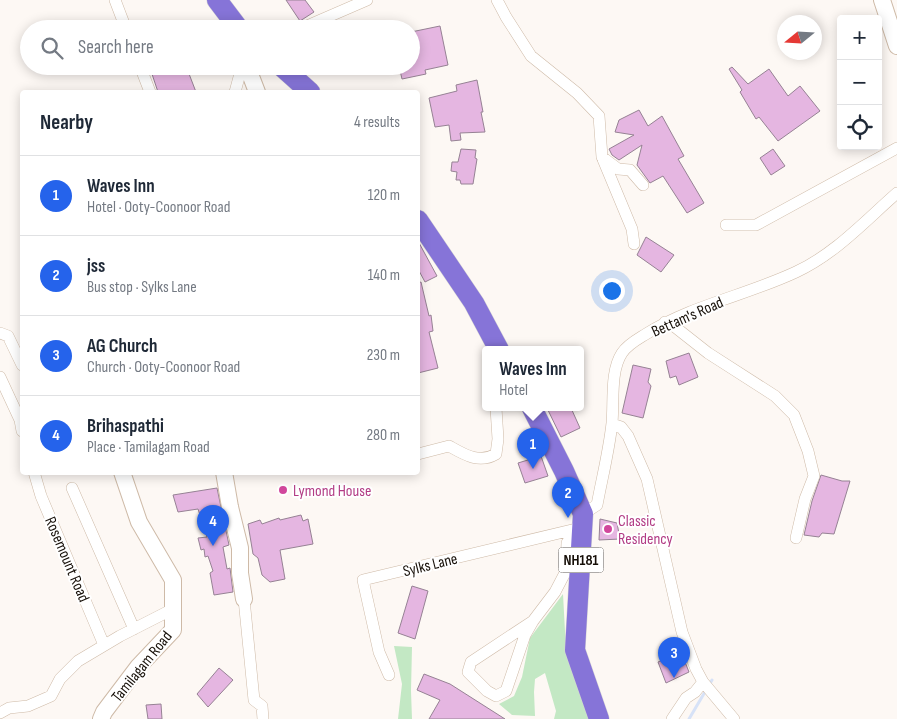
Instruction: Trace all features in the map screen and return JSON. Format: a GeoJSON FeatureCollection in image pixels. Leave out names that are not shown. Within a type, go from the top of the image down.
{"type":"FeatureCollection","features":[{"type":"Feature","properties":{"kind":"highway"},"geometry":{"type":"LineString","coordinates":[[217,0],[231,20]]}},
{"type":"Feature","properties":{"kind":"highway"},"geometry":{"type":"LineString","coordinates":[[291,75],[308,90]]}},
{"type":"Feature","properties":{"kind":"highway"},"geometry":{"type":"LineString","coordinates":[[420,223],[474,304],[490,341]]}},
{"type":"Feature","properties":{"kind":"highway","name":"NH181"},"geometry":{"type":"LineString","coordinates":[[534,411],[564,471],[579,521],[575,650],[599,719]]}},
{"type":"Feature","properties":{"kind":"street"},"geometry":{"type":"LineString","coordinates":[[115,0],[123,20]]}},
{"type":"Feature","properties":{"kind":"street"},"geometry":{"type":"LineString","coordinates":[[321,20],[367,0]]}},
{"type":"Feature","properties":{"kind":"street"},"geometry":{"type":"LineString","coordinates":[[498,0],[506,17],[531,56],[577,93],[599,116],[602,158],[632,229],[634,244]]}},
{"type":"Feature","properties":{"kind":"street"},"geometry":{"type":"LineString","coordinates":[[882,0],[897,46]]}},
{"type":"Feature","properties":{"kind":"street"},"geometry":{"type":"LineString","coordinates":[[143,75],[149,90]]}},
{"type":"Feature","properties":{"kind":"street"},"geometry":{"type":"LineString","coordinates":[[236,90],[240,75]]}},
{"type":"Feature","properties":{"kind":"street"},"geometry":{"type":"LineString","coordinates":[[250,75],[256,90]]}},
{"type":"Feature","properties":{"kind":"street"},"geometry":{"type":"LineString","coordinates":[[726,224],[756,225],[897,148]]}},
{"type":"Feature","properties":{"kind":"street"},"geometry":{"type":"LineString","coordinates":[[602,158],[618,169],[630,170],[643,185]]}},
{"type":"Feature","properties":{"kind":"street","name":"Bettam's Road"},"geometry":{"type":"LineString","coordinates":[[533,621],[555,592],[566,571],[567,543],[579,521],[597,505],[612,424],[614,386],[618,362],[622,352],[631,343],[665,322],[708,304],[797,272],[851,236],[897,193]]}},
{"type":"Feature","properties":{"kind":"street"},"geometry":{"type":"LineString","coordinates":[[665,322],[675,327],[708,353],[775,396],[794,414],[808,451],[814,476],[805,499],[796,538]]}},
{"type":"Feature","properties":{"kind":"street"},"geometry":{"type":"LineString","coordinates":[[0,333],[8,336],[20,361]]}},
{"type":"Feature","properties":{"kind":"street"},"geometry":{"type":"LineString","coordinates":[[0,378],[20,420]]}},
{"type":"Feature","properties":{"kind":"street"},"geometry":{"type":"LineString","coordinates":[[420,454],[450,446],[475,459],[490,458],[496,454],[498,439],[496,411]]}},
{"type":"Feature","properties":{"kind":"street"},"geometry":{"type":"LineString","coordinates":[[612,424],[621,427],[628,436],[648,479],[682,632],[703,682],[734,719]]}},
{"type":"Feature","properties":{"kind":"street","name":"Rosemount Road"},"geometry":{"type":"LineString","coordinates":[[35,475],[40,496],[104,645]]}},
{"type":"Feature","properties":{"kind":"street","name":"Tamilagam Road"},"geometry":{"type":"LineString","coordinates":[[101,719],[104,712],[138,668],[173,630],[172,580],[139,522],[123,475]]}},
{"type":"Feature","properties":{"kind":"street"},"geometry":{"type":"LineString","coordinates":[[225,475],[240,548],[240,573],[255,719]]}},
{"type":"Feature","properties":{"kind":"street"},"geometry":{"type":"LineString","coordinates":[[72,488],[134,629]]}},
{"type":"Feature","properties":{"kind":"street","name":"Sylks Lane"},"geometry":{"type":"LineString","coordinates":[[388,675],[379,652],[363,580],[579,521]]}},
{"type":"Feature","properties":{"kind":"street"},"geometry":{"type":"LineString","coordinates":[[0,712],[8,708],[28,706],[51,696],[60,679],[78,661],[104,645],[173,609]]}},
{"type":"Feature","properties":{"kind":"street"},"geometry":{"type":"LineString","coordinates":[[533,621],[520,646],[506,691],[496,696],[487,692],[468,672],[471,662],[533,621]]}},
{"type":"Feature","properties":{"kind":"street"},"geometry":{"type":"LineString","coordinates":[[672,719],[686,698],[695,692],[703,682]]}},
{"type":"Feature","properties":{"kind":"street"},"geometry":{"type":"LineString","coordinates":[[254,700],[262,706],[263,719]]}},
{"type":"Feature","properties":{"kind":"green space"},"geometry":{"type":"Polygon","coordinates":[[[563,594],[566,650],[590,719],[554,719],[556,711],[545,673],[535,679],[535,716],[512,715],[499,704],[514,696],[522,677],[530,638],[563,594]]]}},
{"type":"Feature","properties":{"kind":"green space"},"geometry":{"type":"Polygon","coordinates":[[[394,646],[412,647],[412,719],[398,719],[402,684],[394,646]]]}},
{"type":"Feature","properties":{"kind":"building"},"geometry":{"type":"Polygon","coordinates":[[[286,0],[305,0],[314,12],[299,20],[286,0]]]}},
{"type":"Feature","properties":{"kind":"building"},"geometry":{"type":"Polygon","coordinates":[[[440,26],[448,65],[425,70],[426,74],[402,79],[401,75],[420,75],[420,30],[440,26]]]}},
{"type":"Feature","properties":{"kind":"building"},"geometry":{"type":"Polygon","coordinates":[[[732,67],[748,84],[769,69],[788,96],[800,86],[820,111],[778,141],[759,117],[756,119],[729,69],[732,67]]]}},
{"type":"Feature","properties":{"kind":"building"},"geometry":{"type":"Polygon","coordinates":[[[152,75],[189,75],[195,90],[157,90],[152,75]]]}},
{"type":"Feature","properties":{"kind":"building"},"geometry":{"type":"Polygon","coordinates":[[[477,80],[485,132],[460,133],[461,140],[451,141],[449,125],[435,127],[429,98],[457,91],[456,85],[477,80]]]}},
{"type":"Feature","properties":{"kind":"building"},"geometry":{"type":"Polygon","coordinates":[[[639,110],[648,126],[662,116],[684,156],[678,159],[704,203],[687,213],[663,176],[650,183],[637,165],[642,145],[619,160],[612,155],[609,149],[634,135],[615,132],[619,120],[639,110]]]}},
{"type":"Feature","properties":{"kind":"building"},"geometry":{"type":"Polygon","coordinates":[[[461,149],[476,150],[475,158],[477,159],[473,184],[461,184],[460,180],[456,180],[457,172],[451,171],[452,162],[458,162],[461,149]]]}},
{"type":"Feature","properties":{"kind":"building"},"geometry":{"type":"Polygon","coordinates":[[[773,149],[785,166],[771,175],[760,158],[773,149]]]}},
{"type":"Feature","properties":{"kind":"building"},"geometry":{"type":"Polygon","coordinates":[[[646,237],[674,255],[661,272],[637,255],[646,237]]]}},
{"type":"Feature","properties":{"kind":"building"},"geometry":{"type":"Polygon","coordinates":[[[420,245],[437,276],[425,282],[420,273],[420,245]]]}},
{"type":"Feature","properties":{"kind":"building"},"geometry":{"type":"Polygon","coordinates":[[[420,282],[429,316],[431,315],[433,331],[429,332],[438,368],[420,372],[420,282]]]}},
{"type":"Feature","properties":{"kind":"building"},"geometry":{"type":"Polygon","coordinates":[[[689,353],[698,377],[679,385],[676,376],[670,378],[666,361],[689,353]]]}},
{"type":"Feature","properties":{"kind":"building"},"geometry":{"type":"Polygon","coordinates":[[[633,365],[651,369],[648,382],[651,386],[643,418],[622,413],[633,365]]]}},
{"type":"Feature","properties":{"kind":"building"},"geometry":{"type":"Polygon","coordinates":[[[548,411],[572,411],[580,428],[561,437],[548,411]]]}},
{"type":"Feature","properties":{"kind":"building"},"geometry":{"type":"Polygon","coordinates":[[[541,456],[548,476],[525,483],[518,463],[541,456]]]}},
{"type":"Feature","properties":{"kind":"building"},"geometry":{"type":"Polygon","coordinates":[[[821,475],[842,481],[850,481],[834,534],[822,533],[819,537],[804,535],[812,501],[821,475]]]}},
{"type":"Feature","properties":{"kind":"building"},"geometry":{"type":"Polygon","coordinates":[[[217,488],[229,545],[223,547],[227,569],[230,568],[233,592],[214,595],[210,573],[213,571],[208,556],[205,557],[204,549],[201,550],[198,538],[207,537],[198,509],[178,512],[173,495],[217,488]]]}},
{"type":"Feature","properties":{"kind":"building"},"geometry":{"type":"Polygon","coordinates":[[[301,515],[303,521],[308,519],[313,544],[280,550],[285,579],[270,582],[262,575],[258,558],[253,554],[248,524],[260,520],[262,524],[279,518],[280,520],[301,515]]]}},
{"type":"Feature","properties":{"kind":"building"},"geometry":{"type":"Polygon","coordinates":[[[600,519],[617,523],[620,539],[599,540],[600,519]]]}},
{"type":"Feature","properties":{"kind":"building"},"geometry":{"type":"Polygon","coordinates":[[[412,586],[428,591],[415,639],[398,633],[412,586]]]}},
{"type":"Feature","properties":{"kind":"building"},"geometry":{"type":"Polygon","coordinates":[[[681,652],[689,672],[666,683],[658,662],[681,652]]]}},
{"type":"Feature","properties":{"kind":"building"},"geometry":{"type":"Polygon","coordinates":[[[219,668],[233,680],[208,707],[197,694],[219,668]]]}},
{"type":"Feature","properties":{"kind":"building"},"geometry":{"type":"Polygon","coordinates":[[[424,674],[450,684],[505,719],[429,719],[440,700],[417,690],[424,674]]]}},
{"type":"Feature","properties":{"kind":"building"},"geometry":{"type":"Polygon","coordinates":[[[161,704],[162,719],[148,719],[146,705],[161,704]]]}},
{"type":"Feature","properties":{"kind":"waterway"},"geometry":{"type":"LineString","coordinates":[[689,719],[712,680]]}},
{"type":"Feature","properties":{"kind":"place","name":"Waves Inn"},"geometry":{"type":"Point","coordinates":[533,469]}},
{"type":"Feature","properties":{"kind":"place","name":"Lymond House"},"geometry":{"type":"Point","coordinates":[283,490]}},
{"type":"Feature","properties":{"kind":"place","name":"jss"},"geometry":{"type":"Point","coordinates":[568,518]}},
{"type":"Feature","properties":{"kind":"place","name":"Classic Residency"},"geometry":{"type":"Point","coordinates":[608,529]}},
{"type":"Feature","properties":{"kind":"place","name":"Brihaspathi"},"geometry":{"type":"Point","coordinates":[213,546]}},
{"type":"Feature","properties":{"kind":"place","name":"AG Church"},"geometry":{"type":"Point","coordinates":[674,678]}}]}
